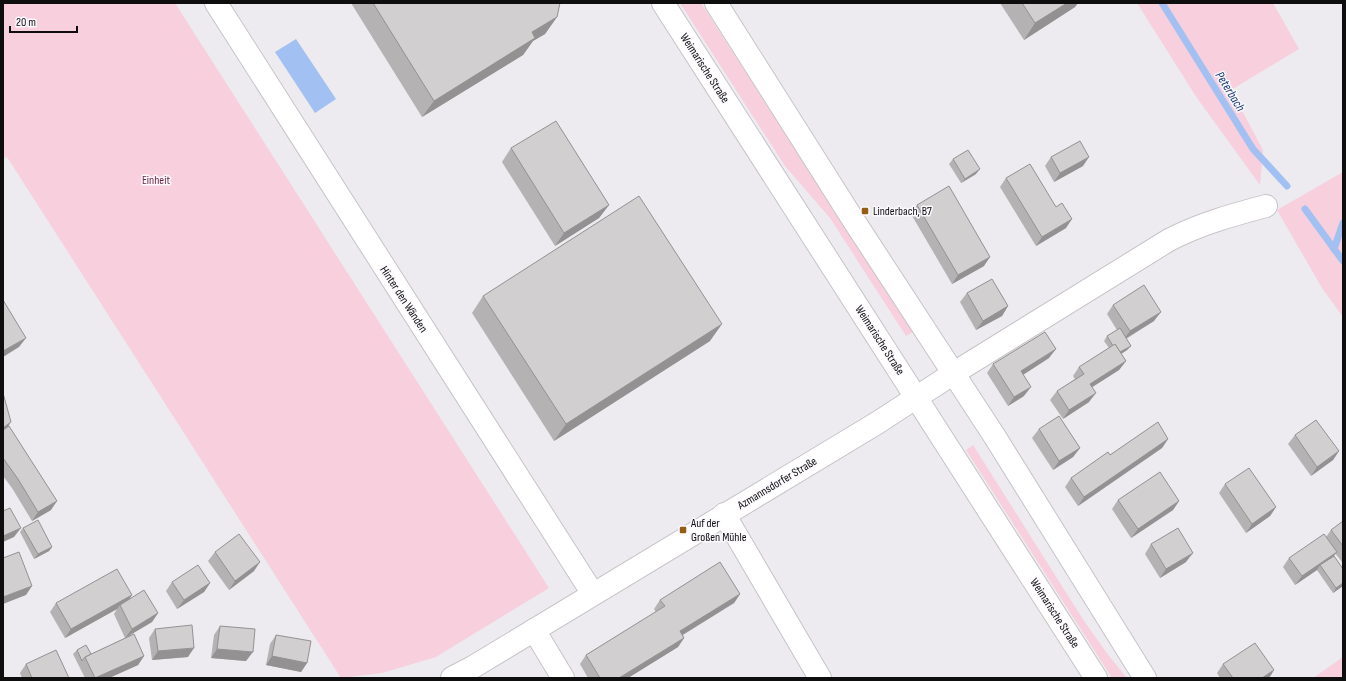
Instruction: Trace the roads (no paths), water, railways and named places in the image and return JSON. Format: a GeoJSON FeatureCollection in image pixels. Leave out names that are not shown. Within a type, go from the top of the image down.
{"type":"FeatureCollection","features":[{"type":"Feature","properties":{"kind":"street","name":"Hinter den Wänden"},"geometry":{"type":"LineString","coordinates":[[216,3],[593,594]]}},
{"type":"Feature","properties":{"kind":"street","name":"Weimarische Straße"},"geometry":{"type":"LineString","coordinates":[[663,3],[1096,678]]}},
{"type":"Feature","properties":{"kind":"street"},"geometry":{"type":"LineString","coordinates":[[716,3],[854,221],[954,373],[1145,678]]}},
{"type":"Feature","properties":{"kind":"street"},"geometry":{"type":"LineString","coordinates":[[954,373],[1162,244],[1184,232],[1213,221],[1266,206]]}},
{"type":"Feature","properties":{"kind":"street","name":"Azmannsdorfer Straße"},"geometry":{"type":"LineString","coordinates":[[452,678],[473,667],[876,423],[954,373]]}},
{"type":"Feature","properties":{"kind":"street"},"geometry":{"type":"LineString","coordinates":[[724,514],[820,678]]}},
{"type":"Feature","properties":{"kind":"street"},"geometry":{"type":"LineString","coordinates":[[534,630],[563,678]]}},
{"type":"Feature","properties":{"kind":"water"},"geometry":{"type":"Polygon","coordinates":[[[296,39],[336,99],[315,113],[275,52],[296,39]]]}},
{"type":"Feature","properties":{"kind":"waterway","name":"Peterbach"},"geometry":{"type":"LineString","coordinates":[[1162,3],[1253,149],[1287,186]]}},
{"type":"Feature","properties":{"kind":"waterway"},"geometry":{"type":"LineString","coordinates":[[1305,209],[1343,261]]}},
{"type":"Feature","properties":{"kind":"waterway"},"geometry":{"type":"LineString","coordinates":[[1334,249],[1343,223]]}},
{"type":"Feature","properties":{"kind":"place","name":"Linderbach, B7"},"geometry":{"type":"Point","coordinates":[865,211]}},
{"type":"Feature","properties":{"kind":"place","name":"Auf der Großen Mühle"},"geometry":{"type":"Point","coordinates":[683,530]}},
{"type":"Feature","properties":{"kind":"park label","name":"Einheit"},"geometry":{"type":"Point","coordinates":[156,180]}}]}
